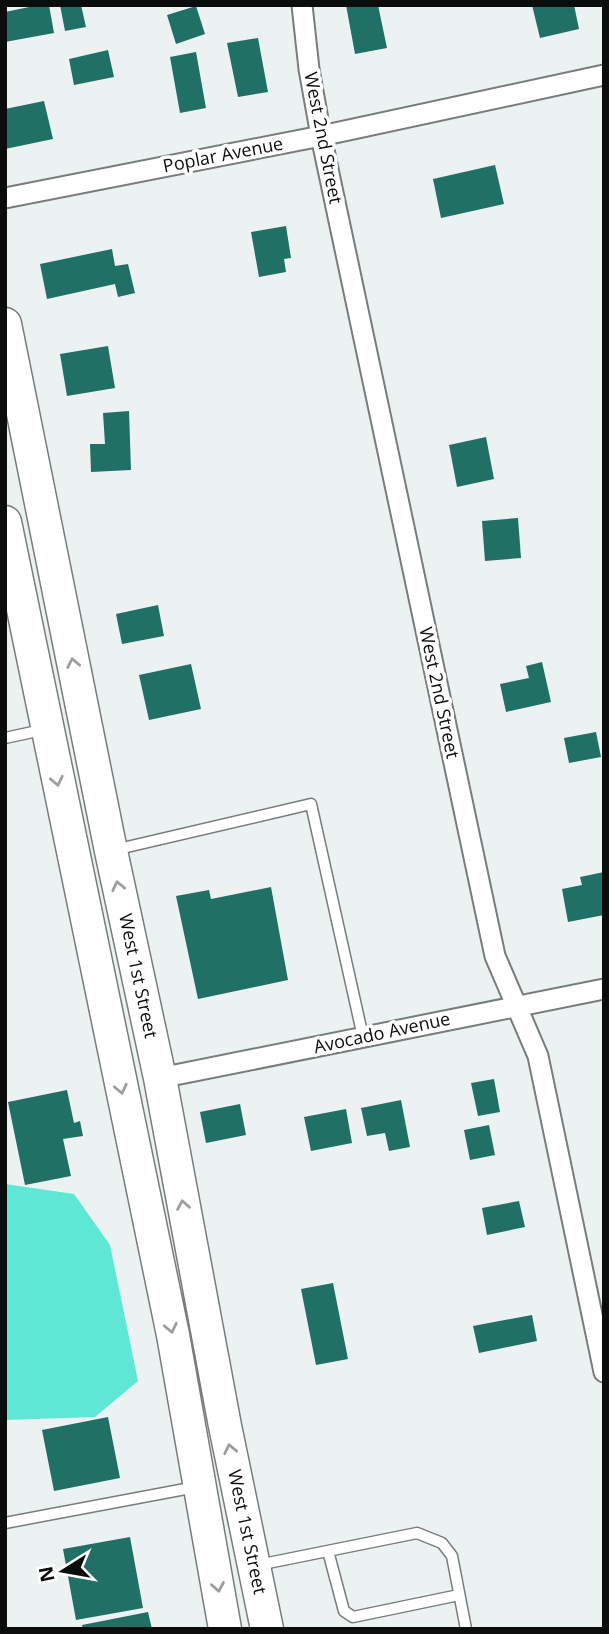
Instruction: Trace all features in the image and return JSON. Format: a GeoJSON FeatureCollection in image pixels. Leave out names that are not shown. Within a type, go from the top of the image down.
{"type":"FeatureCollection","features":[{"type":"Feature","properties":{"kind":"main road","name":"West 1st Street"},"geometry":{"type":"LineString","coordinates":[[6,336],[160,1078],[267,1629]]}},
{"type":"Feature","properties":{"kind":"main road","name":"West 1st Street"},"geometry":{"type":"LineString","coordinates":[[5,522],[16,595],[47,729],[173,1335],[225,1629]]}},
{"type":"Feature","properties":{"kind":"main road"},"geometry":{"type":"LineString","coordinates":[[97,974],[119,996],[129,1043],[160,1078]]}},
{"type":"Feature","properties":{"kind":"street","name":"West 2nd Street"},"geometry":{"type":"LineString","coordinates":[[302,5],[309,69],[321,135],[495,956],[538,1056],[604,1372]]}},
{"type":"Feature","properties":{"kind":"street","name":"Poplar Avenue"},"geometry":{"type":"LineString","coordinates":[[5,198],[604,75]]}},
{"type":"Feature","properties":{"kind":"street","name":"Avocado Avenue"},"geometry":{"type":"LineString","coordinates":[[160,1078],[604,989]]}},
{"type":"Feature","properties":{"kind":"lane"},"geometry":{"type":"LineString","coordinates":[[5,738],[47,729]]}},
{"type":"Feature","properties":{"kind":"lane"},"geometry":{"type":"LineString","coordinates":[[111,851],[311,804],[363,1037]]}},
{"type":"Feature","properties":{"kind":"lane"},"geometry":{"type":"LineString","coordinates":[[5,1524],[200,1486]]}},
{"type":"Feature","properties":{"kind":"lane"},"geometry":{"type":"LineString","coordinates":[[254,1566],[416,1533],[442,1543],[452,1556],[466,1629]]}},
{"type":"Feature","properties":{"kind":"lane"},"geometry":{"type":"LineString","coordinates":[[328,1551],[344,1611],[353,1616],[459,1595]]}},
{"type":"Feature","properties":{"kind":"green space"},"geometry":{"type":"Polygon","coordinates":[[[5,1184],[74,1194],[110,1245],[138,1381],[95,1417],[5,1420],[5,1184]]]}},
{"type":"Feature","properties":{"kind":"building"},"geometry":{"type":"Polygon","coordinates":[[[49,5],[54,33],[5,42],[5,12],[49,5]]]}},
{"type":"Feature","properties":{"kind":"building"},"geometry":{"type":"Polygon","coordinates":[[[60,5],[81,5],[86,27],[65,31],[60,5]]]}},
{"type":"Feature","properties":{"kind":"building"},"geometry":{"type":"Polygon","coordinates":[[[346,5],[378,5],[387,48],[355,54],[346,5]]]}},
{"type":"Feature","properties":{"kind":"building"},"geometry":{"type":"Polygon","coordinates":[[[532,5],[574,5],[579,29],[540,38],[532,5]]]}},
{"type":"Feature","properties":{"kind":"building"},"geometry":{"type":"Polygon","coordinates":[[[196,6],[205,34],[176,44],[167,15],[196,6]]]}},
{"type":"Feature","properties":{"kind":"building"},"geometry":{"type":"Polygon","coordinates":[[[258,38],[268,92],[238,97],[227,43],[258,38]]]}},
{"type":"Feature","properties":{"kind":"building"},"geometry":{"type":"Polygon","coordinates":[[[108,50],[114,77],[74,85],[69,59],[108,50]]]}},
{"type":"Feature","properties":{"kind":"building"},"geometry":{"type":"Polygon","coordinates":[[[196,52],[206,108],[180,113],[170,57],[196,52]]]}},
{"type":"Feature","properties":{"kind":"building"},"geometry":{"type":"Polygon","coordinates":[[[44,101],[53,139],[5,149],[5,109],[44,101]]]}},
{"type":"Feature","properties":{"kind":"building"},"geometry":{"type":"Polygon","coordinates":[[[495,165],[504,204],[441,218],[433,179],[495,165]]]}},
{"type":"Feature","properties":{"kind":"building"},"geometry":{"type":"Polygon","coordinates":[[[286,226],[291,258],[284,259],[286,272],[259,277],[251,232],[286,226]]]}},
{"type":"Feature","properties":{"kind":"building"},"geometry":{"type":"Polygon","coordinates":[[[112,249],[115,266],[128,264],[135,293],[118,297],[115,284],[47,299],[40,264],[112,249]]]}},
{"type":"Feature","properties":{"kind":"building"},"geometry":{"type":"Polygon","coordinates":[[[108,346],[115,388],[67,396],[60,354],[108,346]]]}},
{"type":"Feature","properties":{"kind":"building"},"geometry":{"type":"Polygon","coordinates":[[[129,411],[131,470],[91,472],[90,444],[105,444],[103,413],[129,411]]]}},
{"type":"Feature","properties":{"kind":"building"},"geometry":{"type":"Polygon","coordinates":[[[486,437],[494,479],[457,487],[449,445],[486,437]]]}},
{"type":"Feature","properties":{"kind":"building"},"geometry":{"type":"Polygon","coordinates":[[[518,518],[521,558],[485,561],[482,521],[518,518]]]}},
{"type":"Feature","properties":{"kind":"building"},"geometry":{"type":"Polygon","coordinates":[[[158,605],[164,636],[122,644],[116,614],[158,605]]]}},
{"type":"Feature","properties":{"kind":"building"},"geometry":{"type":"Polygon","coordinates":[[[542,662],[551,702],[506,712],[500,684],[529,678],[526,666],[542,662]]]}},
{"type":"Feature","properties":{"kind":"building"},"geometry":{"type":"Polygon","coordinates":[[[191,664],[201,709],[149,720],[139,675],[191,664]]]}},
{"type":"Feature","properties":{"kind":"building"},"geometry":{"type":"Polygon","coordinates":[[[596,732],[601,757],[569,763],[564,738],[596,732]]]}},
{"type":"Feature","properties":{"kind":"building"},"geometry":{"type":"Polygon","coordinates":[[[604,872],[604,915],[568,922],[562,889],[582,885],[580,877],[604,872]]]}},
{"type":"Feature","properties":{"kind":"building"},"geometry":{"type":"Polygon","coordinates":[[[271,887],[288,980],[198,999],[176,896],[209,890],[211,899],[271,887]]]}},
{"type":"Feature","properties":{"kind":"building"},"geometry":{"type":"Polygon","coordinates":[[[494,1079],[500,1112],[478,1116],[471,1083],[494,1079]]]}},
{"type":"Feature","properties":{"kind":"building"},"geometry":{"type":"Polygon","coordinates":[[[67,1090],[74,1123],[80,1121],[83,1136],[63,1139],[71,1176],[25,1185],[8,1102],[67,1090]]]}},
{"type":"Feature","properties":{"kind":"building"},"geometry":{"type":"Polygon","coordinates":[[[401,1100],[410,1147],[389,1151],[385,1133],[367,1136],[361,1108],[401,1100]]]}},
{"type":"Feature","properties":{"kind":"building"},"geometry":{"type":"Polygon","coordinates":[[[240,1104],[246,1135],[206,1143],[200,1112],[240,1104]]]}},
{"type":"Feature","properties":{"kind":"building"},"geometry":{"type":"Polygon","coordinates":[[[346,1109],[352,1143],[311,1151],[304,1117],[346,1109]]]}},
{"type":"Feature","properties":{"kind":"building"},"geometry":{"type":"Polygon","coordinates":[[[489,1125],[495,1155],[470,1160],[464,1130],[489,1125]]]}},
{"type":"Feature","properties":{"kind":"building"},"geometry":{"type":"Polygon","coordinates":[[[519,1201],[525,1227],[487,1235],[482,1208],[519,1201]]]}},
{"type":"Feature","properties":{"kind":"building"},"geometry":{"type":"Polygon","coordinates":[[[333,1283],[348,1359],[316,1365],[301,1289],[333,1283]]]}},
{"type":"Feature","properties":{"kind":"building"},"geometry":{"type":"Polygon","coordinates":[[[532,1315],[537,1341],[479,1353],[473,1326],[532,1315]]]}},
{"type":"Feature","properties":{"kind":"building"},"geometry":{"type":"Polygon","coordinates":[[[108,1417],[120,1478],[54,1491],[42,1430],[108,1417]]]}},
{"type":"Feature","properties":{"kind":"building"},"geometry":{"type":"Polygon","coordinates":[[[130,1537],[143,1608],[76,1620],[63,1549],[130,1537]]]}},
{"type":"Feature","properties":{"kind":"building"},"geometry":{"type":"Polygon","coordinates":[[[148,1612],[152,1629],[83,1629],[82,1625],[148,1612]]]}}]}
